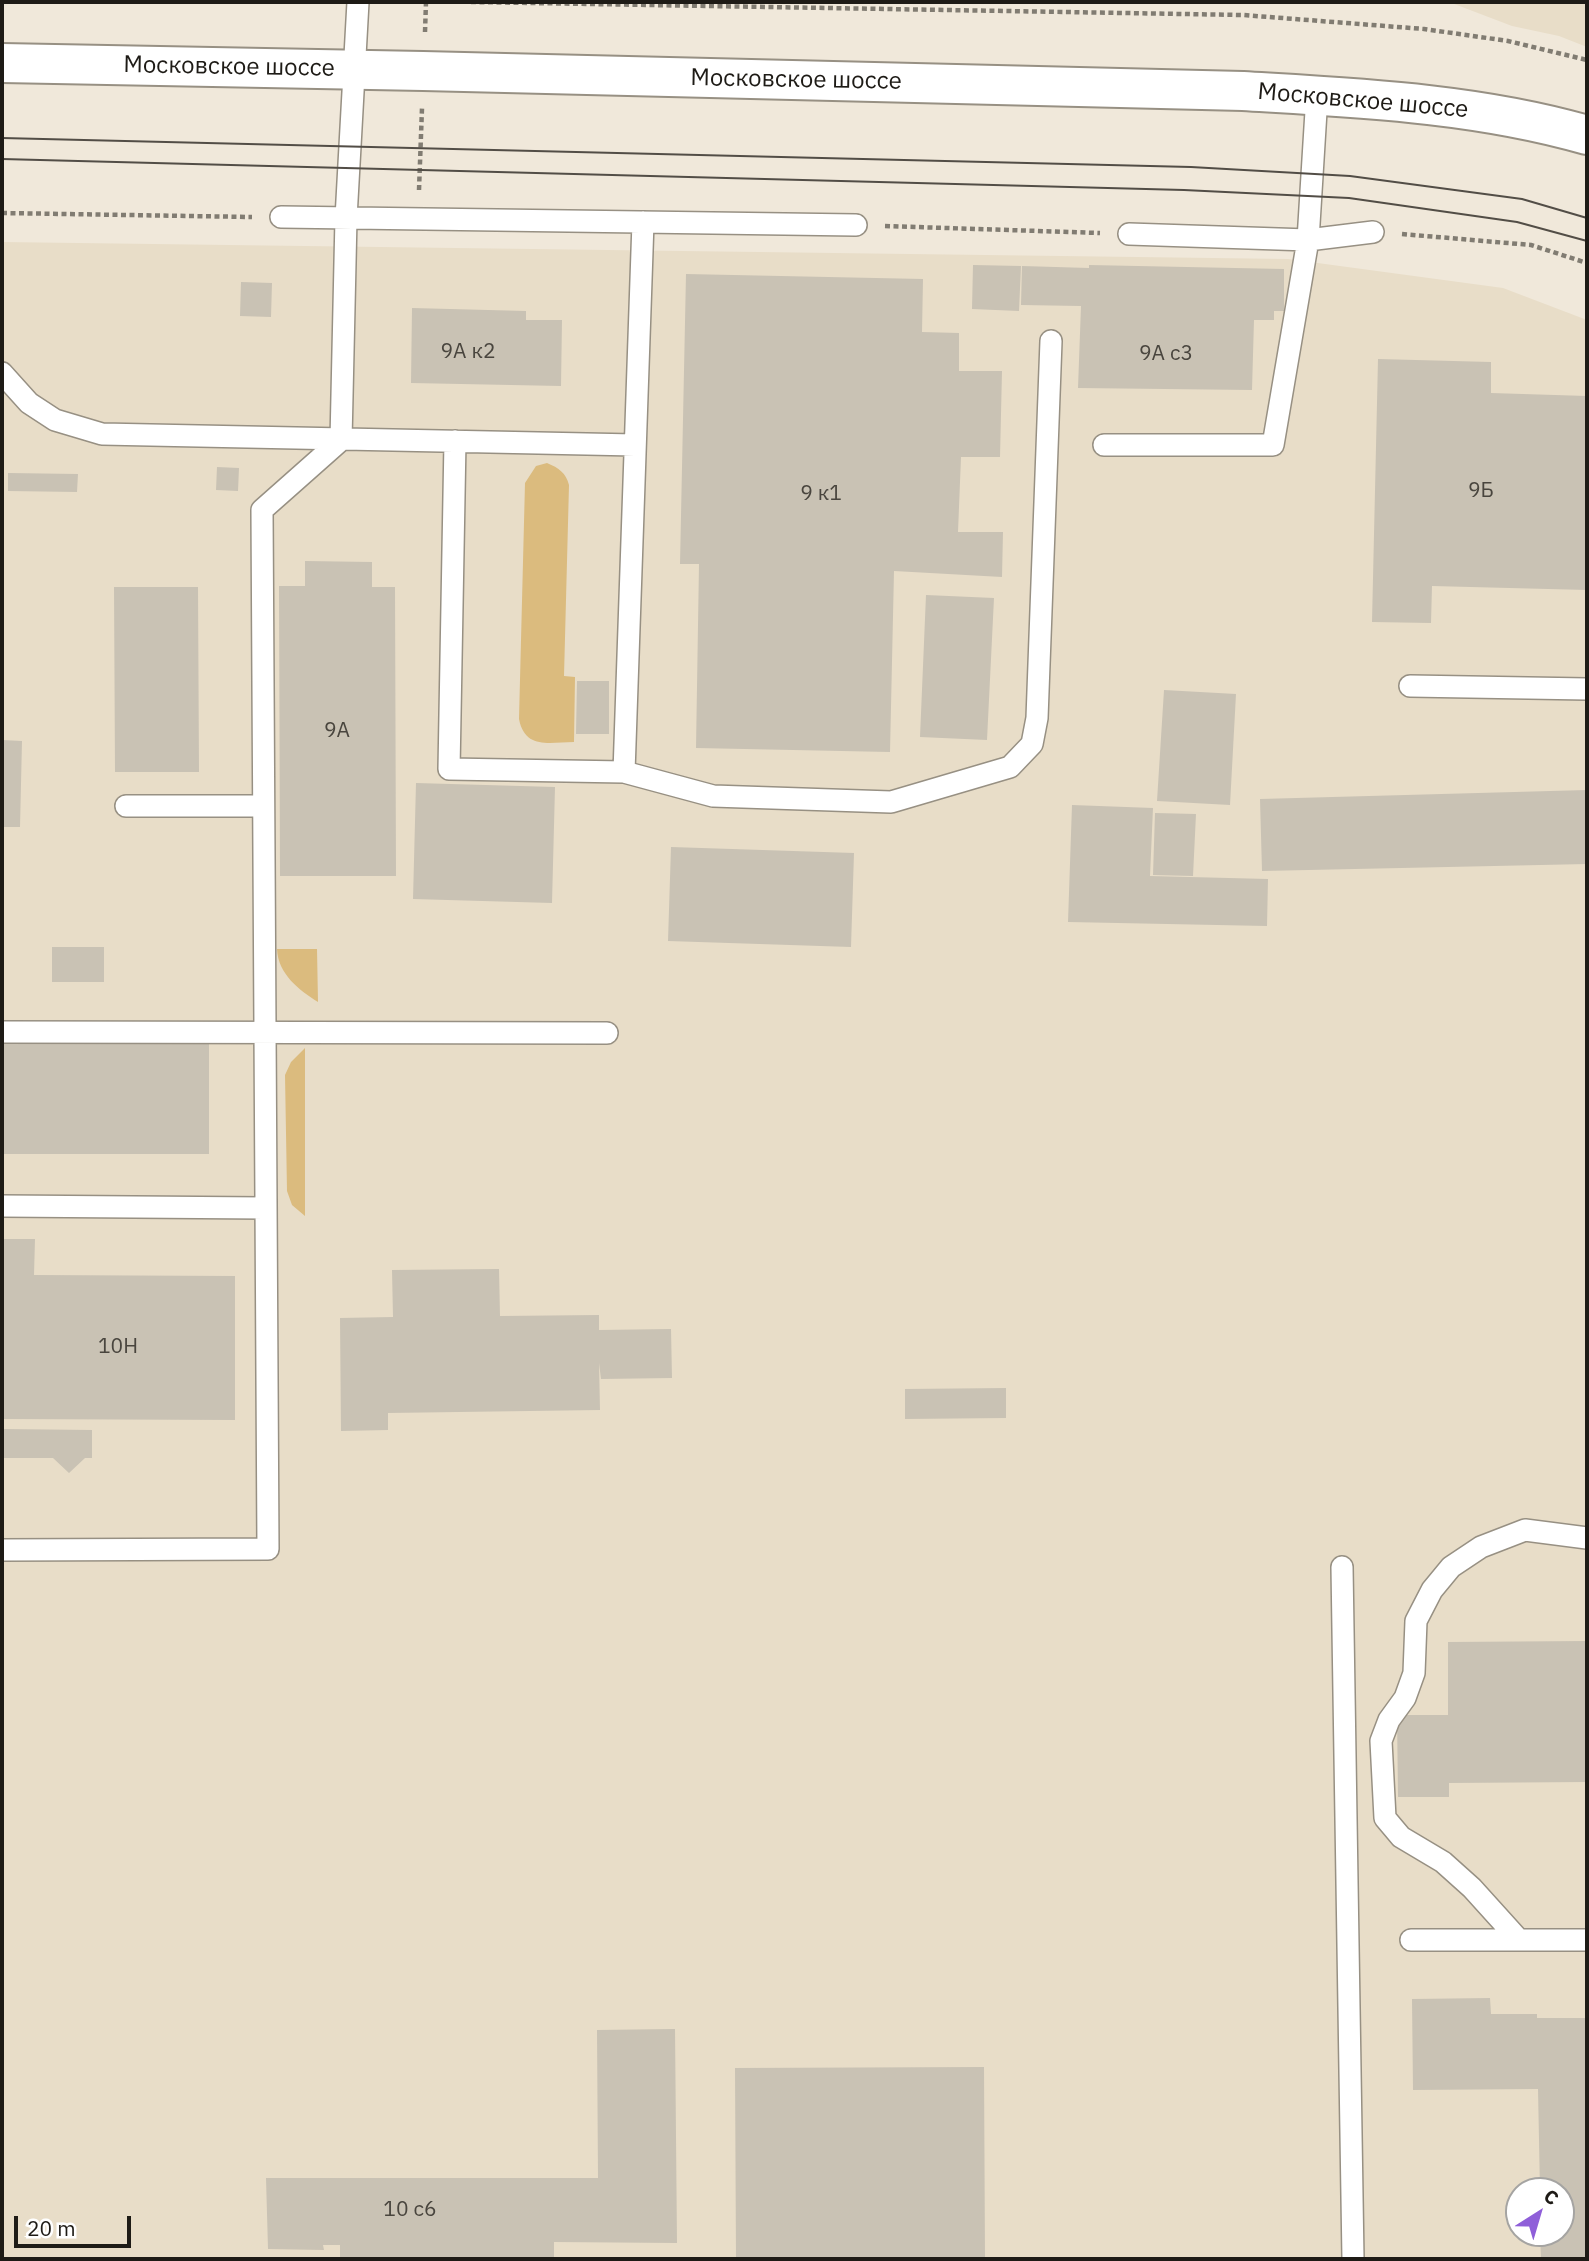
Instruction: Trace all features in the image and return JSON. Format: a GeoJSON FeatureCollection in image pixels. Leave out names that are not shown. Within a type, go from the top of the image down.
{"type":"FeatureCollection","features":[{"type":"Feature","properties":{"kind":"main road","name":"Московское шоссе"},"geometry":{"type":"LineString","coordinates":[[2,63],[1244,91],[1375,99],[1479,112],[1560,127],[1587,135]]}},
{"type":"Feature","properties":{"kind":"lane"},"geometry":{"type":"LineString","coordinates":[[2,1550],[268,1549],[262,510],[341,440],[346,218],[358,2]]}},
{"type":"Feature","properties":{"kind":"lane"},"geometry":{"type":"LineString","coordinates":[[1104,445],[1273,445],[1308,240],[1317,96]]}},
{"type":"Feature","properties":{"kind":"lane"},"geometry":{"type":"LineString","coordinates":[[281,217],[856,225]]}},
{"type":"Feature","properties":{"kind":"lane"},"geometry":{"type":"LineString","coordinates":[[624,772],[643,222]]}},
{"type":"Feature","properties":{"kind":"lane"},"geometry":{"type":"LineString","coordinates":[[1129,234],[1308,240],[1373,232]]}},
{"type":"Feature","properties":{"kind":"lane"},"geometry":{"type":"LineString","coordinates":[[455,441],[449,769],[624,772],[713,796],[891,802],[1010,767],[1032,744],[1037,718],[1051,341]]}},
{"type":"Feature","properties":{"kind":"lane"},"geometry":{"type":"LineString","coordinates":[[2,373],[29,403],[55,420],[103,434],[635,445]]}},
{"type":"Feature","properties":{"kind":"lane"},"geometry":{"type":"LineString","coordinates":[[1410,686],[1587,690]]}},
{"type":"Feature","properties":{"kind":"lane"},"geometry":{"type":"LineString","coordinates":[[126,806],[263,806]]}},
{"type":"Feature","properties":{"kind":"lane"},"geometry":{"type":"LineString","coordinates":[[2,1032],[607,1033]]}},
{"type":"Feature","properties":{"kind":"lane"},"geometry":{"type":"LineString","coordinates":[[2,1206],[265,1208]]}},
{"type":"Feature","properties":{"kind":"lane"},"geometry":{"type":"LineString","coordinates":[[1519,1940],[1472,1888],[1443,1862],[1401,1837],[1385,1818],[1381,1741],[1389,1720],[1405,1698],[1413,1673],[1416,1621],[1432,1590],[1451,1567],[1482,1547],[1525,1530],[1587,1538]]}},
{"type":"Feature","properties":{"kind":"lane"},"geometry":{"type":"LineString","coordinates":[[1342,1567],[1353,2259]]}},
{"type":"Feature","properties":{"kind":"lane"},"geometry":{"type":"LineString","coordinates":[[1411,1940],[1587,1940]]}},
{"type":"Feature","properties":{"kind":"path"},"geometry":{"type":"LineString","coordinates":[[471,2],[1243,15],[1424,29],[1508,41],[1587,60]]}},
{"type":"Feature","properties":{"kind":"path"},"geometry":{"type":"LineString","coordinates":[[2,213],[281,217]]}},
{"type":"Feature","properties":{"kind":"path"},"geometry":{"type":"LineString","coordinates":[[856,225],[1129,234]]}},
{"type":"Feature","properties":{"kind":"path"},"geometry":{"type":"LineString","coordinates":[[1373,232],[1531,245],[1587,264]]}},
{"type":"Feature","properties":{"kind":"shaded area"},"geometry":{"type":"Polygon","coordinates":[[[1449,2],[1587,2],[1587,47],[1559,36],[1512,26],[1449,2]]]}},
{"type":"Feature","properties":{"kind":"shaded area"},"geometry":{"type":"Polygon","coordinates":[[[2,242],[1288,259],[1503,288],[1587,320],[1587,2259],[2,2259],[2,242]]]}},
{"type":"Feature","properties":{"kind":"shaded area"},"geometry":{"type":"Polygon","coordinates":[[[547,463],[561,471],[569,485],[564,676],[575,677],[574,742],[548,743],[533,740],[522,729],[519,719],[525,483],[536,466],[547,463]]]}},
{"type":"Feature","properties":{"kind":"shaded area"},"geometry":{"type":"Polygon","coordinates":[[[277,949],[317,949],[318,1002],[297,987],[285,974],[277,949]]]}},
{"type":"Feature","properties":{"kind":"shaded area"},"geometry":{"type":"Polygon","coordinates":[[[305,1048],[305,1216],[292,1205],[287,1191],[285,1075],[291,1062],[305,1048]]]}},
{"type":"Feature","properties":{"kind":"building"},"geometry":{"type":"Polygon","coordinates":[[[973,265],[1021,266],[1019,311],[972,309],[973,265]]]}},
{"type":"Feature","properties":{"kind":"building"},"geometry":{"type":"Polygon","coordinates":[[[1089,265],[1284,269],[1284,311],[1274,311],[1274,320],[1254,320],[1252,390],[1078,388],[1081,306],[1021,305],[1022,266],[1089,268],[1089,265]]]}},
{"type":"Feature","properties":{"kind":"building"},"geometry":{"type":"Polygon","coordinates":[[[686,274],[923,279],[922,332],[959,333],[959,371],[1002,371],[1000,457],[961,457],[958,532],[1003,532],[1002,577],[894,571],[890,752],[696,748],[699,564],[680,564],[686,274]]]}},
{"type":"Feature","properties":{"kind":"building"},"geometry":{"type":"Polygon","coordinates":[[[241,282],[272,283],[271,317],[240,316],[241,282]]]}},
{"type":"Feature","properties":{"kind":"building"},"geometry":{"type":"Polygon","coordinates":[[[412,308],[526,311],[526,320],[562,320],[561,386],[411,383],[412,308]]]}},
{"type":"Feature","properties":{"kind":"building"},"geometry":{"type":"Polygon","coordinates":[[[1378,359],[1491,362],[1491,393],[1587,396],[1587,590],[1432,586],[1431,623],[1372,622],[1378,359]]]}},
{"type":"Feature","properties":{"kind":"building"},"geometry":{"type":"Polygon","coordinates":[[[217,467],[239,468],[238,491],[216,490],[217,467]]]}},
{"type":"Feature","properties":{"kind":"building"},"geometry":{"type":"Polygon","coordinates":[[[8,473],[78,474],[77,492],[8,491],[8,473]]]}},
{"type":"Feature","properties":{"kind":"building"},"geometry":{"type":"Polygon","coordinates":[[[305,561],[372,562],[372,587],[395,587],[396,876],[280,876],[279,586],[305,586],[305,561]]]}},
{"type":"Feature","properties":{"kind":"building"},"geometry":{"type":"Polygon","coordinates":[[[114,587],[198,587],[199,772],[115,772],[114,587]]]}},
{"type":"Feature","properties":{"kind":"building"},"geometry":{"type":"Polygon","coordinates":[[[926,595],[994,598],[987,740],[920,737],[926,595]]]}},
{"type":"Feature","properties":{"kind":"building"},"geometry":{"type":"Polygon","coordinates":[[[577,681],[609,681],[609,734],[576,734],[577,681]]]}},
{"type":"Feature","properties":{"kind":"building"},"geometry":{"type":"Polygon","coordinates":[[[1164,690],[1236,694],[1230,805],[1157,801],[1164,690]]]}},
{"type":"Feature","properties":{"kind":"building"},"geometry":{"type":"Polygon","coordinates":[[[2,740],[22,741],[20,827],[2,827],[2,740]]]}},
{"type":"Feature","properties":{"kind":"building"},"geometry":{"type":"Polygon","coordinates":[[[416,783],[555,787],[552,903],[413,899],[416,783]]]}},
{"type":"Feature","properties":{"kind":"building"},"geometry":{"type":"Polygon","coordinates":[[[1587,790],[1587,864],[1262,871],[1260,799],[1587,790]]]}},
{"type":"Feature","properties":{"kind":"building"},"geometry":{"type":"Polygon","coordinates":[[[1072,805],[1153,808],[1150,876],[1268,879],[1267,926],[1068,922],[1072,805]]]}},
{"type":"Feature","properties":{"kind":"building"},"geometry":{"type":"Polygon","coordinates":[[[1155,813],[1196,814],[1193,876],[1153,875],[1155,813]]]}},
{"type":"Feature","properties":{"kind":"building"},"geometry":{"type":"Polygon","coordinates":[[[671,847],[854,853],[851,947],[668,941],[671,847]]]}},
{"type":"Feature","properties":{"kind":"building"},"geometry":{"type":"Polygon","coordinates":[[[52,947],[104,947],[104,982],[52,982],[52,947]]]}},
{"type":"Feature","properties":{"kind":"building"},"geometry":{"type":"Polygon","coordinates":[[[2,1042],[209,1042],[209,1154],[2,1154],[2,1042]]]}},
{"type":"Feature","properties":{"kind":"building"},"geometry":{"type":"Polygon","coordinates":[[[2,1239],[35,1239],[34,1275],[235,1276],[235,1420],[2,1419],[2,1239]]]}},
{"type":"Feature","properties":{"kind":"building"},"geometry":{"type":"Polygon","coordinates":[[[499,1269],[500,1316],[599,1315],[599,1330],[671,1329],[672,1378],[601,1379],[599,1363],[600,1410],[388,1413],[388,1430],[341,1431],[340,1318],[393,1317],[392,1270],[499,1269]]]}},
{"type":"Feature","properties":{"kind":"building"},"geometry":{"type":"Polygon","coordinates":[[[1006,1388],[1006,1418],[905,1419],[905,1389],[1006,1388]]]}},
{"type":"Feature","properties":{"kind":"building"},"geometry":{"type":"Polygon","coordinates":[[[2,1429],[92,1430],[92,1458],[85,1458],[69,1473],[53,1458],[2,1458],[2,1429]]]}},
{"type":"Feature","properties":{"kind":"building"},"geometry":{"type":"Polygon","coordinates":[[[1587,1641],[1587,1782],[1449,1783],[1449,1797],[1398,1797],[1397,1715],[1448,1715],[1448,1642],[1587,1641]]]}},
{"type":"Feature","properties":{"kind":"building"},"geometry":{"type":"Polygon","coordinates":[[[1490,1998],[1491,2014],[1587,2018],[1587,2259],[1541,2259],[1541,2247],[1575,2247],[1575,2177],[1540,2177],[1538,2089],[1413,2090],[1412,1999],[1490,1998]]]}},
{"type":"Feature","properties":{"kind":"building"},"geometry":{"type":"Polygon","coordinates":[[[675,2029],[677,2243],[554,2242],[554,2259],[340,2259],[340,2245],[323,2245],[324,2250],[268,2249],[266,2178],[598,2178],[597,2030],[675,2029]]]}},
{"type":"Feature","properties":{"kind":"building"},"geometry":{"type":"Polygon","coordinates":[[[984,2067],[985,2259],[736,2259],[735,2068],[984,2067]]]}},
{"type":"Feature","properties":{"kind":"tram line"},"geometry":{"type":"LineString","coordinates":[[2,138],[1191,167],[1350,176],[1522,199],[1587,218]]}},
{"type":"Feature","properties":{"kind":"tram line"},"geometry":{"type":"LineString","coordinates":[[2,159],[1184,190],[1349,198],[1517,222],[1587,241]]}}]}
